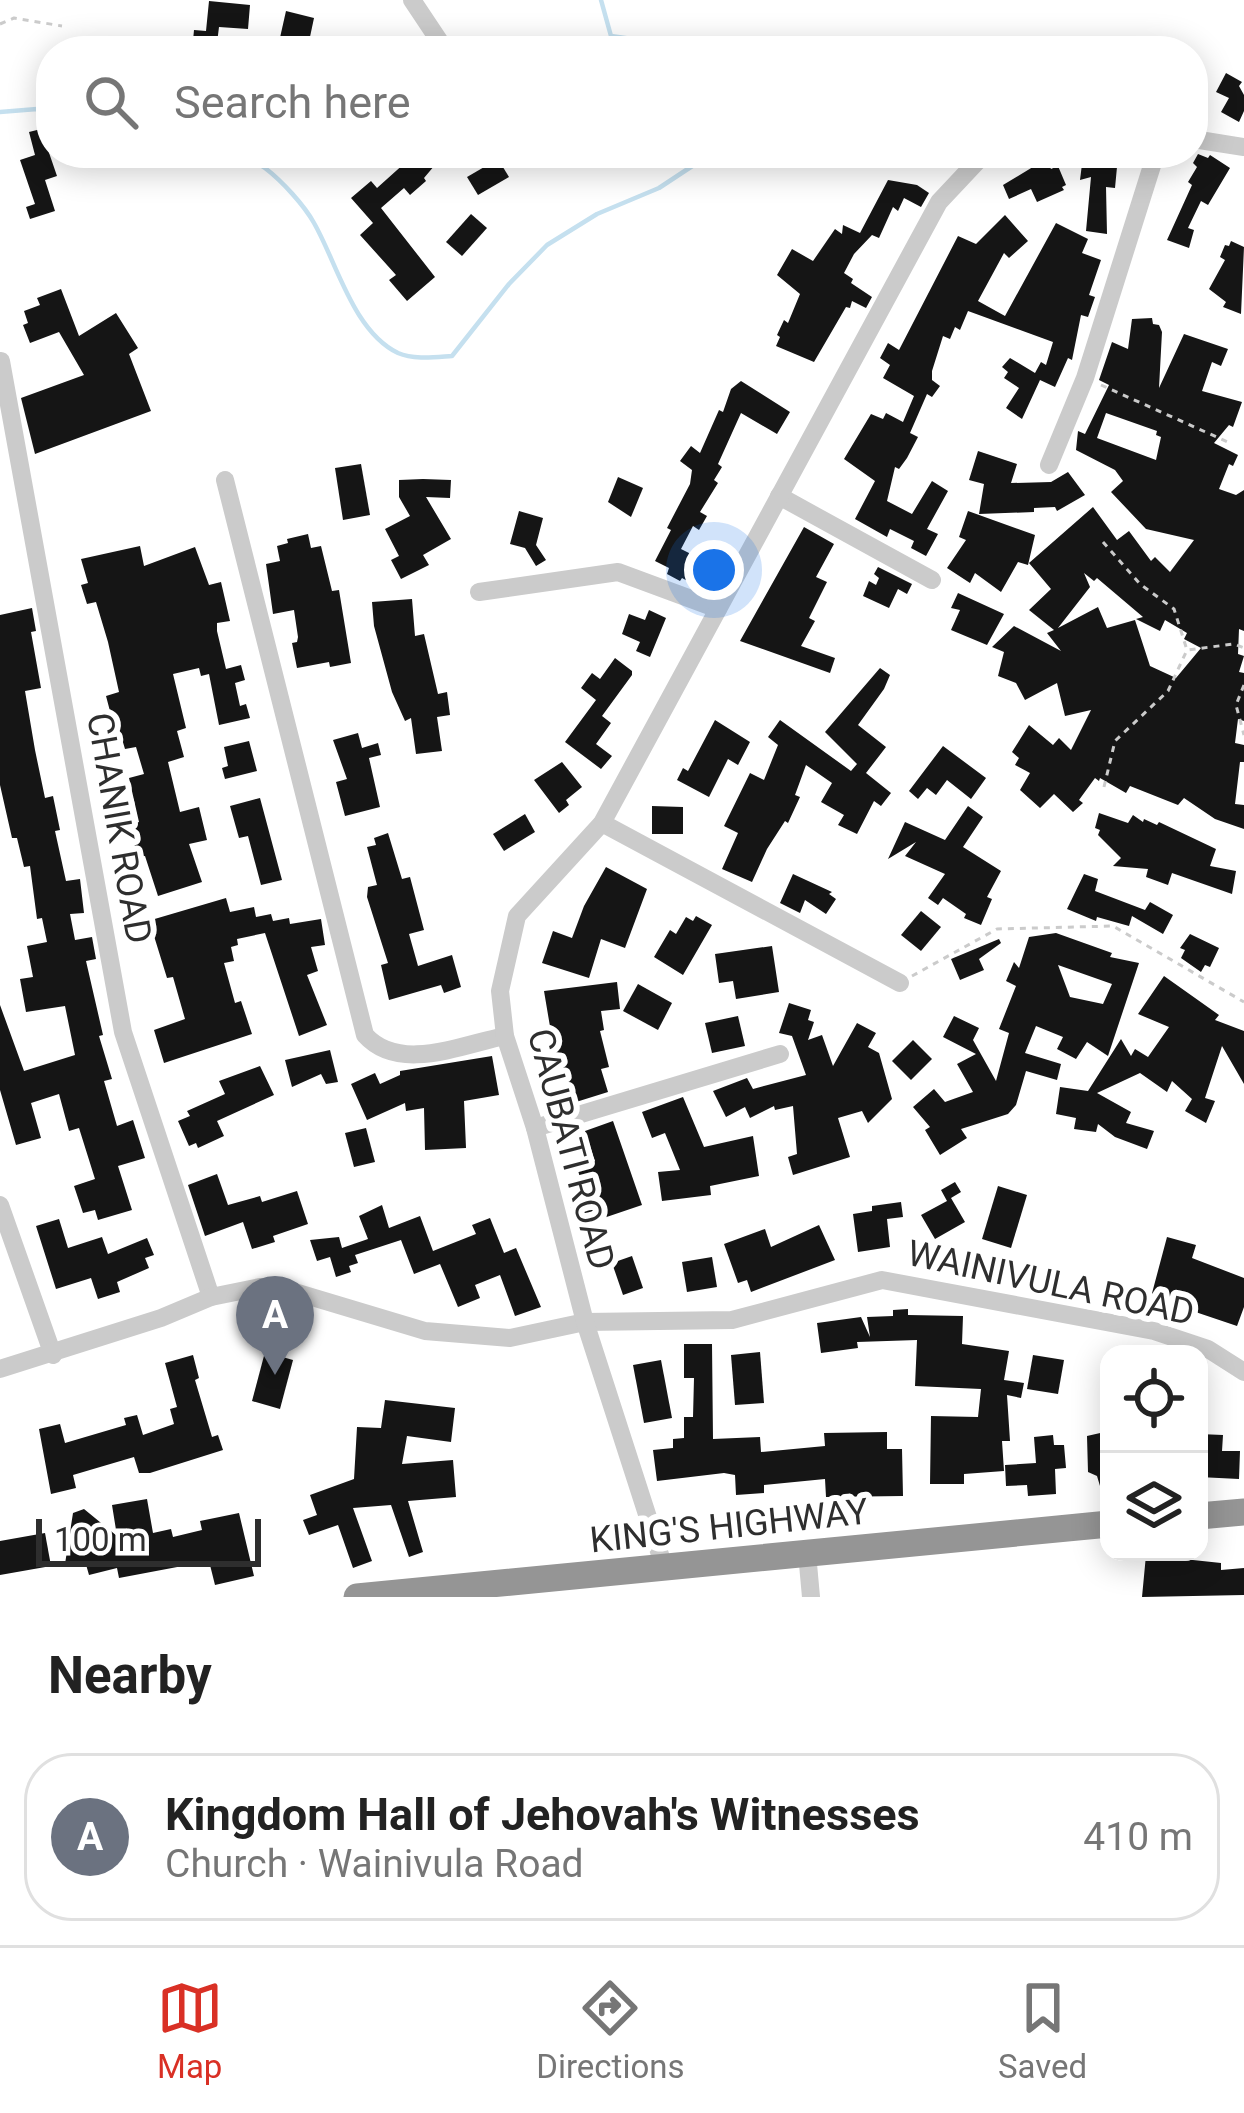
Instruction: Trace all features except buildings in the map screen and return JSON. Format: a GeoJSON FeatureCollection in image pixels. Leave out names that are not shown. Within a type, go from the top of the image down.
{"type":"FeatureCollection","features":[{"type":"Feature","properties":{"kind":"highway"},"geometry":{"type":"LineString","coordinates":[[1208,1515],[1244,1512]]}},
{"type":"Feature","properties":{"kind":"highway","name":"KING'S HIGHWAY"},"geometry":{"type":"LineString","coordinates":[[536,1592],[664,1568],[809,1574],[1100,1526]]}},
{"type":"Feature","properties":{"kind":"highway"},"geometry":{"type":"LineString","coordinates":[[1208,1532],[1244,1530]]}},
{"type":"Feature","properties":{"kind":"highway","name":"KING'S HIGHWAY"},"geometry":{"type":"LineString","coordinates":[[357,1597],[536,1592],[809,1574],[1100,1542]]}},
{"type":"Feature","properties":{"kind":"street"},"geometry":{"type":"LineString","coordinates":[[412,0],[436,36]]}},
{"type":"Feature","properties":{"kind":"street"},"geometry":{"type":"LineString","coordinates":[[1208,141],[1244,147]]}},
{"type":"Feature","properties":{"kind":"street","name":"CAUBATI ROAD"},"geometry":{"type":"LineString","coordinates":[[664,1568],[585,1322],[536,1128],[505,1036],[500,991],[517,916],[602,823],[939,202],[971,168]]}},
{"type":"Feature","properties":{"kind":"street"},"geometry":{"type":"LineString","coordinates":[[1049,465],[1085,378],[1151,168]]}},
{"type":"Feature","properties":{"kind":"street","name":"CHANIK ROAD"},"geometry":{"type":"LineString","coordinates":[[1,361],[123,1032],[211,1297]]}},
{"type":"Feature","properties":{"kind":"street"},"geometry":{"type":"LineString","coordinates":[[225,480],[365,1035],[376,1048],[392,1055],[505,1036]]}},
{"type":"Feature","properties":{"kind":"street"},"geometry":{"type":"LineString","coordinates":[[779,496],[932,580]]}},
{"type":"Feature","properties":{"kind":"street"},"geometry":{"type":"LineString","coordinates":[[479,592],[618,572],[718,609]]}},
{"type":"Feature","properties":{"kind":"street"},"geometry":{"type":"LineString","coordinates":[[602,823],[900,983]]}},
{"type":"Feature","properties":{"kind":"street"},"geometry":{"type":"LineString","coordinates":[[536,1128],[780,1054]]}},
{"type":"Feature","properties":{"kind":"street"},"geometry":{"type":"LineString","coordinates":[[0,1205],[52,1354]]}},
{"type":"Feature","properties":{"kind":"street","name":"WAINIVULA ROAD"},"geometry":{"type":"LineString","coordinates":[[0,1369],[211,1297],[260,1287],[425,1331],[510,1338],[585,1322],[732,1320],[882,1280],[1154,1331],[1208,1349],[1244,1372]]}},
{"type":"Feature","properties":{"kind":"path"},"geometry":{"type":"LineString","coordinates":[[0,24],[14,18],[62,26]]}},
{"type":"Feature","properties":{"kind":"path"},"geometry":{"type":"LineString","coordinates":[[1085,378],[1231,442]]}},
{"type":"Feature","properties":{"kind":"path"},"geometry":{"type":"LineString","coordinates":[[1103,542],[1140,584],[1174,608],[1187,650],[1168,691],[1114,741],[1104,787]]}},
{"type":"Feature","properties":{"kind":"path"},"geometry":{"type":"LineString","coordinates":[[1187,650],[1234,644],[1244,648]]}},
{"type":"Feature","properties":{"kind":"path"},"geometry":{"type":"LineString","coordinates":[[1244,685],[1236,705],[1244,735]]}},
{"type":"Feature","properties":{"kind":"path"},"geometry":{"type":"LineString","coordinates":[[900,983],[997,929],[1114,926],[1244,1002]]}},
{"type":"Feature","properties":{"kind":"waterway"},"geometry":{"type":"LineString","coordinates":[[601,0],[611,36]]}},
{"type":"Feature","properties":{"kind":"waterway"},"geometry":{"type":"LineString","coordinates":[[0,112],[36,109]]}},
{"type":"Feature","properties":{"kind":"waterway"},"geometry":{"type":"LineString","coordinates":[[265,168],[310,216],[369,329],[398,353],[425,358],[452,356],[547,245],[689,168]]}},
{"type":"Feature","properties":{"kind":"place","name":"Kingdom Hall of Jehovah's Witnesses"},"geometry":{"type":"Point","coordinates":[275,1375]}}]}
